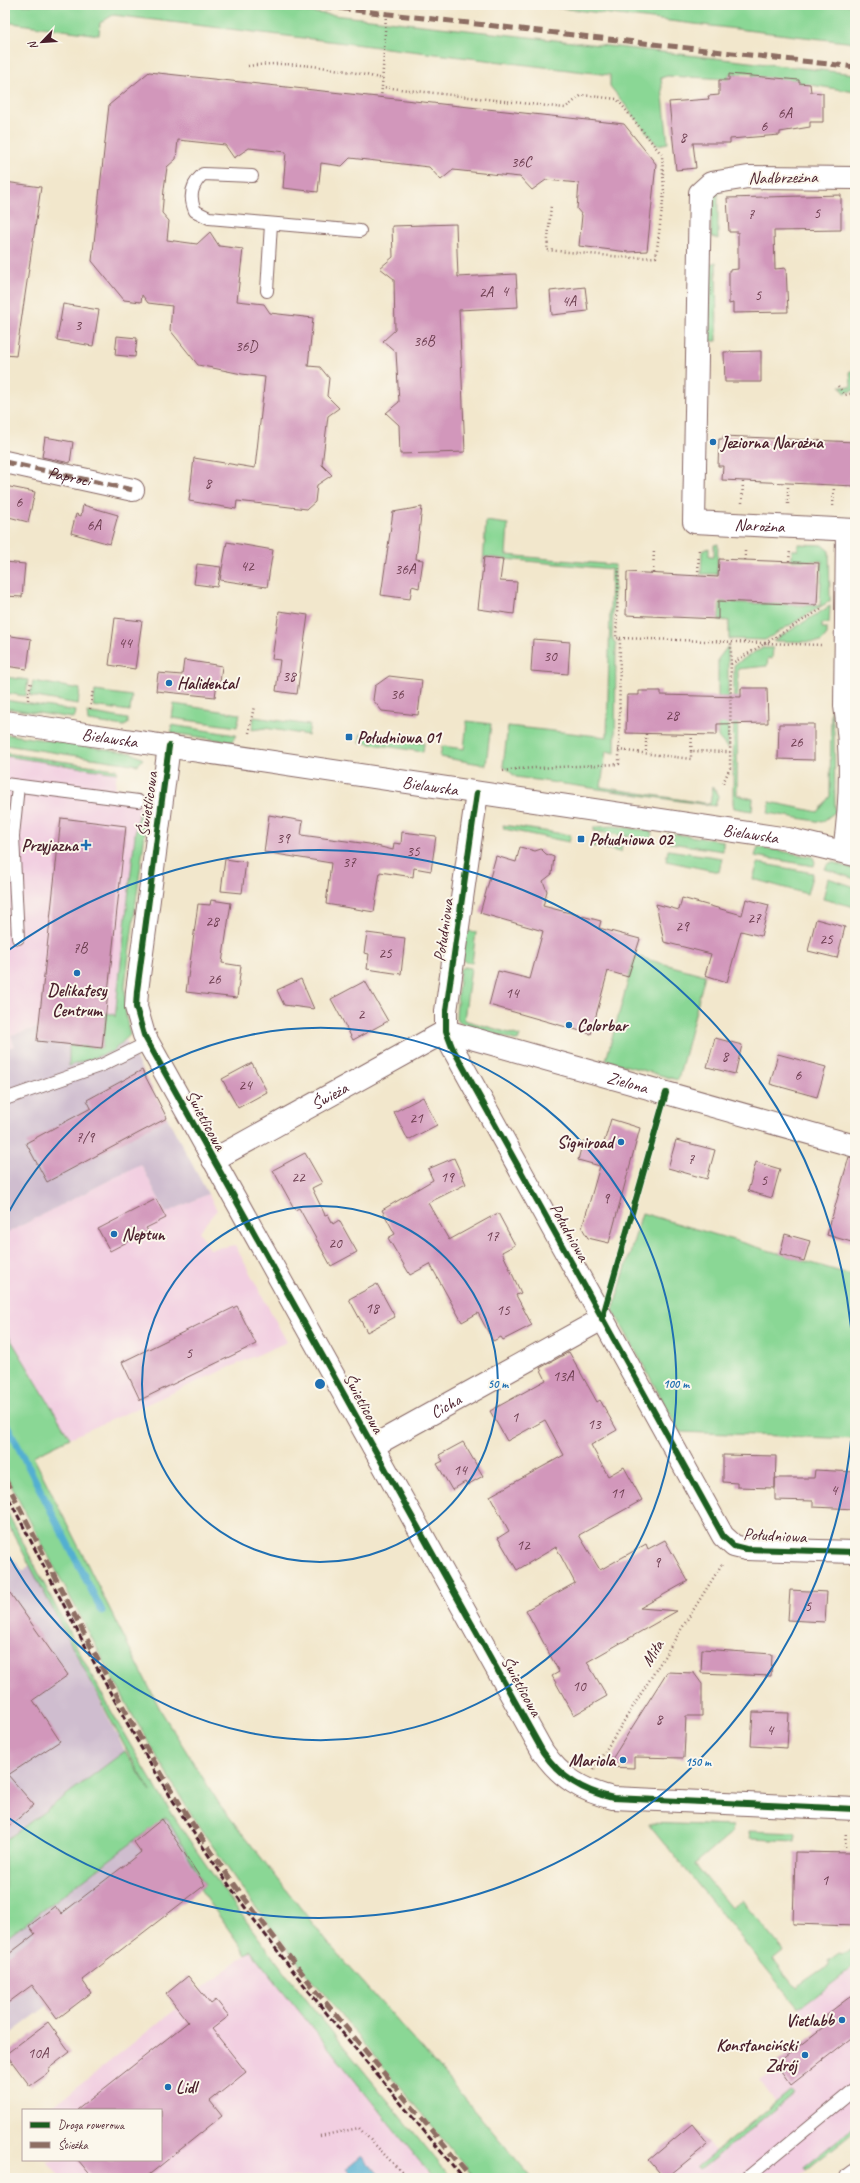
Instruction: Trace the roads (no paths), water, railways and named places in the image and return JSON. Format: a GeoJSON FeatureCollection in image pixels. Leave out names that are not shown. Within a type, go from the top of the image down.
{"type":"FeatureCollection","features":[{"type":"Feature","properties":{"kind":"street","name":"Nadbrzeżna"},"geometry":{"type":"LineString","coordinates":[[711,183],[748,177],[855,178]]}},
{"type":"Feature","properties":{"kind":"street","name":"Narożna"},"geometry":{"type":"LineString","coordinates":[[711,183],[700,193],[694,522],[851,530],[848,817],[849,853]]}},
{"type":"Feature","properties":{"kind":"street","name":"Paproci"},"geometry":{"type":"LineString","coordinates":[[5,462],[133,490]]}},
{"type":"Feature","properties":{"kind":"street","name":"Bielawska"},"geometry":{"type":"LineString","coordinates":[[5,722],[788,839],[849,853]]}},
{"type":"Feature","properties":{"kind":"street","name":"Świetlicowa"},"geometry":{"type":"LineString","coordinates":[[169,746],[137,991],[139,1022],[147,1044],[543,1752],[551,1763],[569,1781],[597,1794],[628,1800],[855,1809]]}},
{"type":"Feature","properties":{"kind":"street","name":"Południowa"},"geometry":{"type":"LineString","coordinates":[[477,793],[446,1011],[446,1030],[452,1047],[723,1536],[734,1546],[746,1548],[855,1552]]}},
{"type":"Feature","properties":{"kind":"street","name":"Zielona"},"geometry":{"type":"LineString","coordinates":[[446,1030],[855,1146]]}},
{"type":"Feature","properties":{"kind":"street","name":"Świeża"},"geometry":{"type":"LineString","coordinates":[[213,1160],[446,1030]]}},
{"type":"Feature","properties":{"kind":"street","name":"Cicha"},"geometry":{"type":"LineString","coordinates":[[373,1446],[602,1319]]}},
{"type":"Feature","properties":{"kind":"street"},"geometry":{"type":"LineString","coordinates":[[851,2178],[855,2175]]}},
{"type":"Feature","properties":{"kind":"lane"},"geometry":{"type":"LineString","coordinates":[[252,176],[203,174],[192,187],[192,205],[196,212],[209,218],[360,231]]}},
{"type":"Feature","properties":{"kind":"lane"},"geometry":{"type":"LineString","coordinates":[[267,291],[271,224]]}},
{"type":"Feature","properties":{"kind":"lane"},"geometry":{"type":"LineString","coordinates":[[5,784],[138,801]]}},
{"type":"Feature","properties":{"kind":"lane"},"geometry":{"type":"LineString","coordinates":[[18,786],[9,838],[18,938]]}},
{"type":"Feature","properties":{"kind":"lane"},"geometry":{"type":"LineString","coordinates":[[5,1099],[102,1065],[147,1044]]}},
{"type":"Feature","properties":{"kind":"lane"},"geometry":{"type":"LineString","coordinates":[[747,2178],[855,2089]]}},
{"type":"Feature","properties":{"kind":"water"},"geometry":{"type":"Polygon","coordinates":[[[362,2156],[381,2178],[354,2178],[346,2169],[362,2156]]]}},
{"type":"Feature","properties":{"kind":"waterway"},"geometry":{"type":"LineString","coordinates":[[5,1421],[102,1611]]}},
{"type":"Feature","properties":{"kind":"railway"},"geometry":{"type":"LineString","coordinates":[[5,1491],[122,1714],[147,1758],[201,1844],[231,1888],[294,1973],[463,2178]]}},
{"type":"Feature","properties":{"kind":"place","name":"Jeziorna Narożna"},"geometry":{"type":"Point","coordinates":[713,442]}},
{"type":"Feature","properties":{"kind":"place","name":"Halidental"},"geometry":{"type":"Point","coordinates":[169,683]}},
{"type":"Feature","properties":{"kind":"place","name":"Południowa 01"},"geometry":{"type":"Point","coordinates":[349,737]}},
{"type":"Feature","properties":{"kind":"place","name":"Południowa 02"},"geometry":{"type":"Point","coordinates":[581,839]}},
{"type":"Feature","properties":{"kind":"place","name":"Przyjazna"},"geometry":{"type":"Point","coordinates":[86,845]}},
{"type":"Feature","properties":{"kind":"place","name":"Delikatesy Centrum"},"geometry":{"type":"Point","coordinates":[77,973]}},
{"type":"Feature","properties":{"kind":"place","name":"Colorbar"},"geometry":{"type":"Point","coordinates":[569,1025]}},
{"type":"Feature","properties":{"kind":"place","name":"Signiroad"},"geometry":{"type":"Point","coordinates":[621,1142]}},
{"type":"Feature","properties":{"kind":"place","name":"Neptun"},"geometry":{"type":"Point","coordinates":[114,1234]}},
{"type":"Feature","properties":{"kind":"place","name":"Mariola"},"geometry":{"type":"Point","coordinates":[623,1760]}},
{"type":"Feature","properties":{"kind":"place","name":"Vietlabb"},"geometry":{"type":"Point","coordinates":[842,2020]}},
{"type":"Feature","properties":{"kind":"place","name":"Konstanciński Zdrój"},"geometry":{"type":"Point","coordinates":[805,2055]}},
{"type":"Feature","properties":{"kind":"place","name":"Lidl"},"geometry":{"type":"Point","coordinates":[168,2087]}}]}
